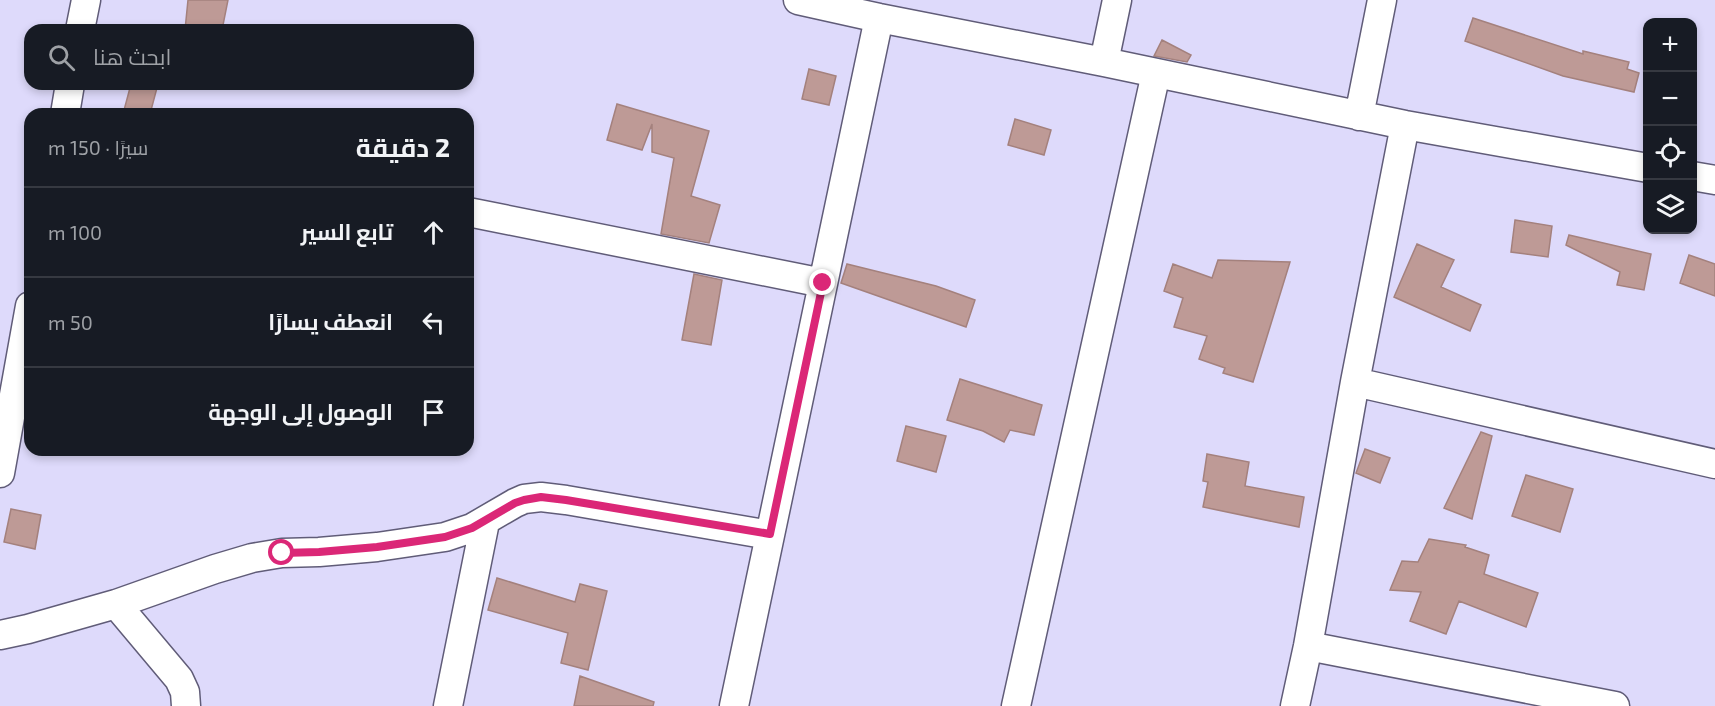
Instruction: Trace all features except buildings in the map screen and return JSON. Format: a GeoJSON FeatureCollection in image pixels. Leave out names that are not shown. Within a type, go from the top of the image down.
{"type":"FeatureCollection","features":[{"type":"Feature","properties":{"kind":"street"},"geometry":{"type":"LineString","coordinates":[[81,24],[86,0]]}},
{"type":"Feature","properties":{"kind":"street"},"geometry":{"type":"LineString","coordinates":[[798,0],[1359,116],[1643,167]]}},
{"type":"Feature","properties":{"kind":"street"},"geometry":{"type":"LineString","coordinates":[[1104,62],[1117,0]]}},
{"type":"Feature","properties":{"kind":"street"},"geometry":{"type":"LineString","coordinates":[[1359,116],[1382,0]]}},
{"type":"Feature","properties":{"kind":"street"},"geometry":{"type":"LineString","coordinates":[[734,706],[879,18]]}},
{"type":"Feature","properties":{"kind":"street"},"geometry":{"type":"LineString","coordinates":[[1016,706],[1156,73]]}},
{"type":"Feature","properties":{"kind":"street"},"geometry":{"type":"LineString","coordinates":[[65,108],[69,90]]}},
{"type":"Feature","properties":{"kind":"street"},"geometry":{"type":"LineString","coordinates":[[1295,706],[1405,125]]}},
{"type":"Feature","properties":{"kind":"street"},"geometry":{"type":"LineString","coordinates":[[1697,177],[1715,180]]}},
{"type":"Feature","properties":{"kind":"street"},"geometry":{"type":"LineString","coordinates":[[474,213],[823,283]]}},
{"type":"Feature","properties":{"kind":"street"},"geometry":{"type":"LineString","coordinates":[[0,473],[24,339]]}},
{"type":"Feature","properties":{"kind":"street"},"geometry":{"type":"LineString","coordinates":[[1355,382],[1715,464]]}},
{"type":"Feature","properties":{"kind":"street"},"geometry":{"type":"LineString","coordinates":[[0,635],[28,630],[116,604],[252,558],[282,553],[319,552],[414,542],[459,533],[485,522],[515,503],[533,497],[770,534]]}},
{"type":"Feature","properties":{"kind":"street"},"geometry":{"type":"LineString","coordinates":[[448,706],[485,522]]}},
{"type":"Feature","properties":{"kind":"street"},"geometry":{"type":"LineString","coordinates":[[116,604],[179,679],[185,692],[186,706]]}},
{"type":"Feature","properties":{"kind":"street"},"geometry":{"type":"LineString","coordinates":[[1308,646],[1524,697],[1615,706]]}},
{"type":"Feature","properties":{"kind":"route"},"geometry":{"type":"LineString","coordinates":[[282,553],[377,547],[445,537],[472,528],[515,503],[533,497],[566,500],[770,534],[823,283]]}}]}
